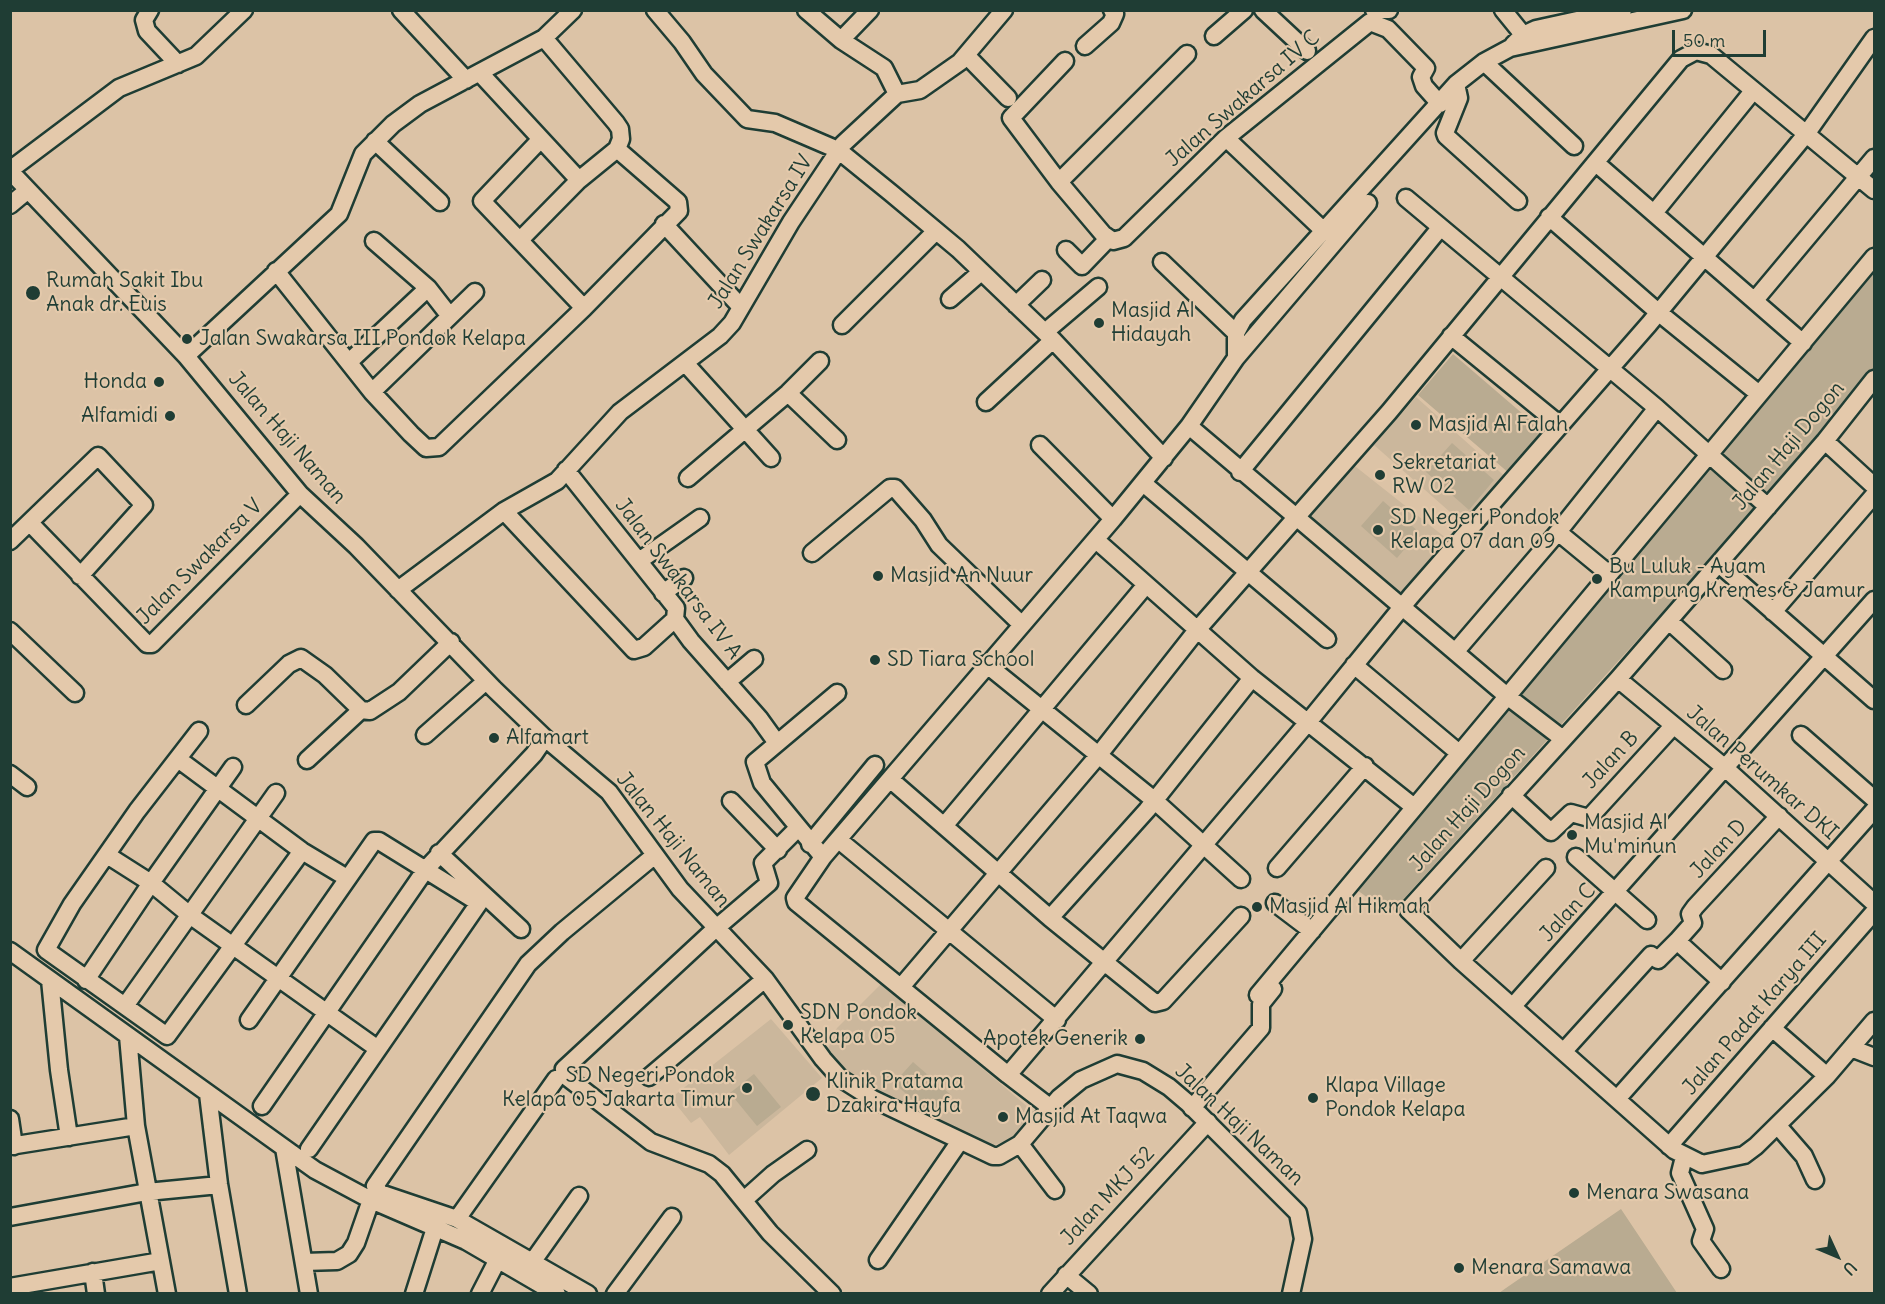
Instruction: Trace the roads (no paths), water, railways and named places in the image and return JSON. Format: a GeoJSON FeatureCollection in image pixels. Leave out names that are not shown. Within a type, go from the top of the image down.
{"type":"FeatureCollection","features":[{"type":"Feature","properties":{"kind":"street"},"geometry":{"type":"LineString","coordinates":[[150,10],[144,20],[147,31],[178,64]]}},
{"type":"Feature","properties":{"kind":"street"},"geometry":{"type":"LineString","coordinates":[[10,170],[119,88],[196,56],[244,10]]}},
{"type":"Feature","properties":{"kind":"street"},"geometry":{"type":"LineString","coordinates":[[401,10],[540,140],[579,180]]}},
{"type":"Feature","properties":{"kind":"street"},"geometry":{"type":"LineString","coordinates":[[186,356],[339,214],[346,202],[356,167],[363,154],[406,113],[544,38],[573,10]]}},
{"type":"Feature","properties":{"kind":"street"},"geometry":{"type":"LineString","coordinates":[[655,10],[682,42],[704,74],[747,119],[775,123],[838,150],[861,124],[897,94],[920,90],[967,56],[1005,10]]}},
{"type":"Feature","properties":{"kind":"street"},"geometry":{"type":"LineString","coordinates":[[841,40],[870,10]]}},
{"type":"Feature","properties":{"kind":"street"},"geometry":{"type":"LineString","coordinates":[[1084,46],[1112,23],[1115,14],[1112,10]]}},
{"type":"Feature","properties":{"kind":"street"},"geometry":{"type":"LineString","coordinates":[[1214,36],[1244,10]]}},
{"type":"Feature","properties":{"kind":"street"},"geometry":{"type":"LineString","coordinates":[[1263,10],[1307,51]]}},
{"type":"Feature","properties":{"kind":"street"},"geometry":{"type":"LineString","coordinates":[[1374,10],[1389,10]]}},
{"type":"Feature","properties":{"kind":"street"},"geometry":{"type":"LineString","coordinates":[[1503,10],[1527,40]]}},
{"type":"Feature","properties":{"kind":"street"},"geometry":{"type":"LineString","coordinates":[[1527,40],[1536,29],[1623,10]]}},
{"type":"Feature","properties":{"kind":"street"},"geometry":{"type":"LineString","coordinates":[[1236,358],[1236,333],[1243,320],[1325,232],[1456,84],[1484,62],[1527,40],[1683,10]]}},
{"type":"Feature","properties":{"kind":"street"},"geometry":{"type":"LineString","coordinates":[[812,12],[841,40],[884,68],[897,94]]}},
{"type":"Feature","properties":{"kind":"street","name":"Jalan Swakarsa IV C"},"geometry":{"type":"LineString","coordinates":[[1066,250],[1082,266],[1111,240],[1124,238],[1226,138],[1370,22],[1388,29],[1426,68],[1421,77],[1424,86],[1440,104]]}},
{"type":"Feature","properties":{"kind":"street"},"geometry":{"type":"LineString","coordinates":[[520,240],[579,180],[617,148],[621,139],[620,129],[544,38]]}},
{"type":"Feature","properties":{"kind":"street"},"geometry":{"type":"LineString","coordinates":[[1008,1075],[1309,721],[1403,606],[1610,370],[1807,134],[1875,38]]}},
{"type":"Feature","properties":{"kind":"street"},"geometry":{"type":"LineString","coordinates":[[901,987],[1097,757],[1197,630],[1298,518],[1596,163],[1674,66],[1688,53],[1703,52],[1711,55],[1875,190]]}},
{"type":"Feature","properties":{"kind":"street"},"geometry":{"type":"LineString","coordinates":[[1059,182],[1187,54]]}},
{"type":"Feature","properties":{"kind":"street"},"geometry":{"type":"LineString","coordinates":[[967,56],[1008,98]]}},
{"type":"Feature","properties":{"kind":"street"},"geometry":{"type":"LineString","coordinates":[[1065,61],[1011,118],[1059,182],[1111,240]]}},
{"type":"Feature","properties":{"kind":"street"},"geometry":{"type":"LineString","coordinates":[[1484,62],[1574,146]]}},
{"type":"Feature","properties":{"kind":"street"},"geometry":{"type":"LineString","coordinates":[[1456,84],[1459,98],[1445,133],[1446,136],[1518,201]]}},
{"type":"Feature","properties":{"kind":"street"},"geometry":{"type":"LineString","coordinates":[[1654,213],[1753,91]]}},
{"type":"Feature","properties":{"kind":"street"},"geometry":{"type":"LineString","coordinates":[[1226,138],[1325,232]]}},
{"type":"Feature","properties":{"kind":"street"},"geometry":{"type":"LineString","coordinates":[[540,140],[482,201],[584,308]]}},
{"type":"Feature","properties":{"kind":"street"},"geometry":{"type":"LineString","coordinates":[[375,141],[440,202]]}},
{"type":"Feature","properties":{"kind":"street"},"geometry":{"type":"LineString","coordinates":[[276,272],[372,392],[426,448],[439,447],[584,308],[679,211],[680,204],[617,148]]}},
{"type":"Feature","properties":{"kind":"street","name":"Jalan Swakarsa IV"},"geometry":{"type":"LineString","coordinates":[[398,590],[504,511],[557,481],[620,412],[686,364],[732,323],[797,212],[838,150],[936,231],[1049,336],[1164,458]]}},
{"type":"Feature","properties":{"kind":"street"},"geometry":{"type":"LineString","coordinates":[[1755,300],[1875,158]]}},
{"type":"Feature","properties":{"kind":"street"},"geometry":{"type":"LineString","coordinates":[[1596,163],[1705,255],[1803,343]]}},
{"type":"Feature","properties":{"kind":"street","name":"Jalan Haji Naman"},"geometry":{"type":"LineString","coordinates":[[10,170],[186,356],[300,494],[357,546],[486,681],[545,738],[609,792],[680,889],[765,979],[823,1059],[840,1078],[863,1095],[993,1156],[1005,1154],[1020,1144],[1051,1107],[1081,1080],[1116,1064],[1130,1066],[1157,1079],[1192,1108],[1298,1213],[1303,1239],[1291,1293]]}},
{"type":"Feature","properties":{"kind":"street"},"geometry":{"type":"LineString","coordinates":[[10,205],[28,190]]}},
{"type":"Feature","properties":{"kind":"street"},"geometry":{"type":"LineString","coordinates":[[1406,198],[1657,408],[1768,507]]}},
{"type":"Feature","properties":{"kind":"street"},"geometry":{"type":"LineString","coordinates":[[1051,1107],[1008,1075],[796,902],[796,894],[823,857],[840,841],[986,664],[1096,540],[1164,458],[1236,358],[1368,203]]}},
{"type":"Feature","properties":{"kind":"street"},"geometry":{"type":"LineString","coordinates":[[1549,217],[1658,312],[1759,394]]}},
{"type":"Feature","properties":{"kind":"street"},"geometry":{"type":"LineString","coordinates":[[664,224],[741,307]]}},
{"type":"Feature","properties":{"kind":"street"},"geometry":{"type":"LineString","coordinates":[[1240,472],[1440,228]]}},
{"type":"Feature","properties":{"kind":"street"},"geometry":{"type":"LineString","coordinates":[[842,325],[936,231]]}},
{"type":"Feature","properties":{"kind":"street"},"geometry":{"type":"LineString","coordinates":[[374,241],[428,288],[449,315]]}},
{"type":"Feature","properties":{"kind":"street"},"geometry":{"type":"LineString","coordinates":[[1192,1108],[1262,1026],[1260,999],[1414,807],[1875,257]]}},
{"type":"Feature","properties":{"kind":"street"},"geometry":{"type":"LineString","coordinates":[[1162,262],[1236,333]]}},
{"type":"Feature","properties":{"kind":"street"},"geometry":{"type":"LineString","coordinates":[[950,299],[981,272]]}},
{"type":"Feature","properties":{"kind":"street"},"geometry":{"type":"LineString","coordinates":[[1016,305],[1042,280]]}},
{"type":"Feature","properties":{"kind":"street"},"geometry":{"type":"LineString","coordinates":[[986,402],[1098,287]]}},
{"type":"Feature","properties":{"kind":"street"},"geometry":{"type":"LineString","coordinates":[[349,362],[428,288]]}},
{"type":"Feature","properties":{"kind":"street"},"geometry":{"type":"LineString","coordinates":[[372,392],[475,292]]}},
{"type":"Feature","properties":{"kind":"street"},"geometry":{"type":"LineString","coordinates":[[1451,336],[1560,425]]}},
{"type":"Feature","properties":{"kind":"street"},"geometry":{"type":"LineString","coordinates":[[688,478],[788,393],[820,361]]}},
{"type":"Feature","properties":{"kind":"street"},"geometry":{"type":"LineString","coordinates":[[686,364],[771,458]]}},
{"type":"Feature","properties":{"kind":"street","name":"Jalan Haji Dogon"},"geometry":{"type":"LineString","coordinates":[[1875,379],[1826,441],[1618,679],[1408,910],[1461,961],[1669,1146],[1684,1157],[1702,1164],[1733,1159],[1750,1150],[1778,1126],[1827,1076],[1875,1021]]}},
{"type":"Feature","properties":{"kind":"street"},"geometry":{"type":"LineString","coordinates":[[788,393],[837,440]]}},
{"type":"Feature","properties":{"kind":"street"},"geometry":{"type":"LineString","coordinates":[[1456,651],[1558,532],[1657,408]]}},
{"type":"Feature","properties":{"kind":"street"},"geometry":{"type":"LineString","coordinates":[[1189,426],[1240,472],[1403,606],[1507,696],[1563,739]]}},
{"type":"Feature","properties":{"kind":"street"},"geometry":{"type":"LineString","coordinates":[[1826,441],[1875,486]]}},
{"type":"Feature","properties":{"kind":"street"},"geometry":{"type":"LineString","coordinates":[[1040,445],[1113,519]]}},
{"type":"Feature","properties":{"kind":"street"},"geometry":{"type":"LineString","coordinates":[[10,542],[97,456],[143,501],[143,508],[80,576]]}},
{"type":"Feature","properties":{"kind":"street","name":"Jalan Swakarsa IV A"},"geometry":{"type":"LineString","coordinates":[[566,470],[676,608],[675,619],[777,743]]}},
{"type":"Feature","properties":{"kind":"street"},"geometry":{"type":"LineString","coordinates":[[1143,483],[1327,639]]}},
{"type":"Feature","properties":{"kind":"street"},"geometry":{"type":"LineString","coordinates":[[812,553],[890,488],[895,488],[923,520],[939,545],[1021,624]]}},
{"type":"Feature","properties":{"kind":"street","name":"Jalan Swakarsa V"},"geometry":{"type":"LineString","coordinates":[[30,523],[147,644],[156,643],[300,494]]}},
{"type":"Feature","properties":{"kind":"street"},"geometry":{"type":"LineString","coordinates":[[1773,612],[1875,495]]}},
{"type":"Feature","properties":{"kind":"street"},"geometry":{"type":"LineString","coordinates":[[504,511],[634,650],[644,647],[675,619]]}},
{"type":"Feature","properties":{"kind":"street"},"geometry":{"type":"LineString","coordinates":[[639,561],[700,518]]}},
{"type":"Feature","properties":{"kind":"street"},"geometry":{"type":"LineString","coordinates":[[1558,532],[1609,574]]}},
{"type":"Feature","properties":{"kind":"street"},"geometry":{"type":"LineString","coordinates":[[1096,540],[1252,678],[1309,721],[1414,807]]}},
{"type":"Feature","properties":{"kind":"street"},"geometry":{"type":"LineString","coordinates":[[1719,564],[1875,700]]}},
{"type":"Feature","properties":{"kind":"street"},"geometry":{"type":"LineString","coordinates":[[663,593],[684,578]]}},
{"type":"Feature","properties":{"kind":"street"},"geometry":{"type":"LineString","coordinates":[[944,826],[1146,586]]}},
{"type":"Feature","properties":{"kind":"street","name":"Jalan C"},"geometry":{"type":"LineString","coordinates":[[1513,1006],[1617,893],[1724,767],[1875,600]]}},
{"type":"Feature","properties":{"kind":"street"},"geometry":{"type":"LineString","coordinates":[[1669,621],[1723,670]]}},
{"type":"Feature","properties":{"kind":"street"},"geometry":{"type":"LineString","coordinates":[[10,631],[75,693]]}},
{"type":"Feature","properties":{"kind":"street"},"geometry":{"type":"LineString","coordinates":[[246,705],[289,664],[301,658],[325,675],[361,710],[370,711],[399,692],[451,642]]}},
{"type":"Feature","properties":{"kind":"street"},"geometry":{"type":"LineString","coordinates":[[727,682],[754,659]]}},
{"type":"Feature","properties":{"kind":"street"},"geometry":{"type":"LineString","coordinates":[[986,664],[1040,711],[1154,800],[1241,879]]}},
{"type":"Feature","properties":{"kind":"street"},"geometry":{"type":"LineString","coordinates":[[1354,665],[1459,753]]}},
{"type":"Feature","properties":{"kind":"street"},"geometry":{"type":"LineString","coordinates":[[1050,918],[1154,800],[1252,678]]}},
{"type":"Feature","properties":{"kind":"street","name":"Jalan Perumkar DKI"},"geometry":{"type":"LineString","coordinates":[[1618,679],[1724,767],[1875,903]]}},
{"type":"Feature","properties":{"kind":"street"},"geometry":{"type":"LineString","coordinates":[[425,735],[486,681]]}},
{"type":"Feature","properties":{"kind":"street"},"geometry":{"type":"LineString","coordinates":[[823,857],[762,783],[755,767],[757,758],[837,693]]}},
{"type":"Feature","properties":{"kind":"street"},"geometry":{"type":"LineString","coordinates":[[307,760],[361,710]]}},
{"type":"Feature","properties":{"kind":"street","name":"Jalan B"},"geometry":{"type":"LineString","coordinates":[[1511,795],[1551,832],[1571,813],[1588,818],[1673,726]]}},
{"type":"Feature","properties":{"kind":"street"},"geometry":{"type":"LineString","coordinates":[[199,731],[107,855],[45,949],[167,1036],[302,851]]}},
{"type":"Feature","properties":{"kind":"street"},"geometry":{"type":"LineString","coordinates":[[1801,735],[1875,799]]}},
{"type":"Feature","properties":{"kind":"street"},"geometry":{"type":"LineString","coordinates":[[262,1106],[426,869],[534,754],[545,738]]}},
{"type":"Feature","properties":{"kind":"street"},"geometry":{"type":"LineString","coordinates":[[178,759],[302,851],[347,878]]}},
{"type":"Feature","properties":{"kind":"street"},"geometry":{"type":"LineString","coordinates":[[810,844],[875,765]]}},
{"type":"Feature","properties":{"kind":"street"},"geometry":{"type":"LineString","coordinates":[[1277,868],[1365,766]]}},
{"type":"Feature","properties":{"kind":"street"},"geometry":{"type":"LineString","coordinates":[[86,980],[216,788],[233,767]]}},
{"type":"Feature","properties":{"kind":"street"},"geometry":{"type":"LineString","coordinates":[[10,774],[27,787]]}},
{"type":"Feature","properties":{"kind":"street"},"geometry":{"type":"LineString","coordinates":[[891,780],[1102,962],[1155,1003],[1159,1004],[1241,916]]}},
{"type":"Feature","properties":{"kind":"street"},"geometry":{"type":"LineString","coordinates":[[125,1006],[276,793]]}},
{"type":"Feature","properties":{"kind":"street"},"geometry":{"type":"LineString","coordinates":[[731,801],[778,850]]}},
{"type":"Feature","properties":{"kind":"street"},"geometry":{"type":"LineString","coordinates":[[1617,1099],[1875,810]]}},
{"type":"Feature","properties":{"kind":"street","name":"Jalan D"},"geometry":{"type":"LineString","coordinates":[[1677,941],[1693,924],[1690,914],[1692,911],[1779,816]]}},
{"type":"Feature","properties":{"kind":"street"},"geometry":{"type":"LineString","coordinates":[[798,828],[763,863],[770,883],[716,928],[565,1068],[564,1072],[651,1142],[709,1164],[722,1174],[770,1233],[823,1291]]}},
{"type":"Feature","properties":{"kind":"street"},"geometry":{"type":"LineString","coordinates":[[249,1020],[376,840],[477,901],[478,906],[309,1149]]}},
{"type":"Feature","properties":{"kind":"street"},"geometry":{"type":"LineString","coordinates":[[840,841],[1057,1020]]}},
{"type":"Feature","properties":{"kind":"street"},"geometry":{"type":"LineString","coordinates":[[439,853],[521,929]]}},
{"type":"Feature","properties":{"kind":"street"},"geometry":{"type":"LineString","coordinates":[[107,855],[151,883],[191,916],[378,1049]]}},
{"type":"Feature","properties":{"kind":"street"},"geometry":{"type":"LineString","coordinates":[[588,1293],[457,1220],[380,1193],[375,1186],[528,964],[562,932],[655,855]]}},
{"type":"Feature","properties":{"kind":"street"},"geometry":{"type":"LineString","coordinates":[[1576,857],[1647,920]]}},
{"type":"Feature","properties":{"kind":"street"},"geometry":{"type":"LineString","coordinates":[[1461,961],[1546,868]]}},
{"type":"Feature","properties":{"kind":"street"},"geometry":{"type":"LineString","coordinates":[[1275,903],[1315,933]]}},
{"type":"Feature","properties":{"kind":"street","name":"Jalan Padat Karya III"},"geometry":{"type":"LineString","coordinates":[[1669,1146],[1875,912]]}},
{"type":"Feature","properties":{"kind":"street"},"geometry":{"type":"LineString","coordinates":[[1564,1051],[1651,955],[1658,960],[1677,941],[1722,982]]}},
{"type":"Feature","properties":{"kind":"street"},"geometry":{"type":"LineString","coordinates":[[10,951],[315,1170],[371,1200],[466,1241],[546,1291]]}},
{"type":"Feature","properties":{"kind":"street"},"geometry":{"type":"LineString","coordinates":[[649,1077],[765,979]]}},
{"type":"Feature","properties":{"kind":"street"},"geometry":{"type":"LineString","coordinates":[[50,980],[59,1070],[69,1137]]}},
{"type":"Feature","properties":{"kind":"street"},"geometry":{"type":"LineString","coordinates":[[1772,1028],[1827,1076]]}},
{"type":"Feature","properties":{"kind":"street"},"geometry":{"type":"LineString","coordinates":[[128,1036],[136,1126],[167,1293]]}},
{"type":"Feature","properties":{"kind":"street"},"geometry":{"type":"LineString","coordinates":[[1851,1048],[1875,1058]]}},
{"type":"Feature","properties":{"kind":"street"},"geometry":{"type":"LineString","coordinates":[[457,1220],[556,1079]]}},
{"type":"Feature","properties":{"kind":"street"},"geometry":{"type":"LineString","coordinates":[[208,1094],[219,1185],[238,1293]]}},
{"type":"Feature","properties":{"kind":"street"},"geometry":{"type":"LineString","coordinates":[[10,1119],[12,1146],[136,1126]]}},
{"type":"Feature","properties":{"kind":"street","name":"Jalan MKJ 52"},"geometry":{"type":"LineString","coordinates":[[1050,1293],[1208,1122]]}},
{"type":"Feature","properties":{"kind":"street"},"geometry":{"type":"LineString","coordinates":[[1778,1126],[1808,1161],[1815,1180]]}},
{"type":"Feature","properties":{"kind":"street"},"geometry":{"type":"LineString","coordinates":[[878,1260],[960,1141]]}},
{"type":"Feature","properties":{"kind":"street"},"geometry":{"type":"LineString","coordinates":[[1020,1144],[1055,1190]]}},
{"type":"Feature","properties":{"kind":"street"},"geometry":{"type":"LineString","coordinates":[[284,1148],[309,1293]]}},
{"type":"Feature","properties":{"kind":"street"},"geometry":{"type":"LineString","coordinates":[[744,1200],[773,1174],[807,1150]]}},
{"type":"Feature","properties":{"kind":"street"},"geometry":{"type":"LineString","coordinates":[[1684,1157],[1680,1173],[1706,1230],[1701,1241],[1721,1269]]}},
{"type":"Feature","properties":{"kind":"street"},"geometry":{"type":"LineString","coordinates":[[10,1217],[147,1192],[219,1185]]}},
{"type":"Feature","properties":{"kind":"street"},"geometry":{"type":"LineString","coordinates":[[533,1261],[579,1196]]}},
{"type":"Feature","properties":{"kind":"street"},"geometry":{"type":"LineString","coordinates":[[304,1262],[337,1261],[349,1254],[356,1243],[371,1200]]}},
{"type":"Feature","properties":{"kind":"street"},"geometry":{"type":"LineString","coordinates":[[615,1293],[672,1217]]}},
{"type":"Feature","properties":{"kind":"street"},"geometry":{"type":"LineString","coordinates":[[414,1293],[435,1228]]}},
{"type":"Feature","properties":{"kind":"street"},"geometry":{"type":"LineString","coordinates":[[22,1288],[93,1272],[161,1261]]}},
{"type":"Feature","properties":{"kind":"street"},"geometry":{"type":"LineString","coordinates":[[480,1293],[497,1261]]}},
{"type":"Feature","properties":{"kind":"street"},"geometry":{"type":"LineString","coordinates":[[93,1272],[96,1293]]}},
{"type":"Feature","properties":{"kind":"street"},"geometry":{"type":"LineString","coordinates":[[1066,1275],[1089,1293]]}},
{"type":"Feature","properties":{"kind":"place","name":"Rumah Sakit Ibu Anak dr. Euis"},"geometry":{"type":"Point","coordinates":[33,293]}},
{"type":"Feature","properties":{"kind":"place","name":"Masjid Al Hidayah"},"geometry":{"type":"Point","coordinates":[1099,323]}},
{"type":"Feature","properties":{"kind":"place","name":"Jalan Swakarsa III Pondok Kelapa"},"geometry":{"type":"Point","coordinates":[187,339]}},
{"type":"Feature","properties":{"kind":"place","name":"Honda"},"geometry":{"type":"Point","coordinates":[159,382]}},
{"type":"Feature","properties":{"kind":"place","name":"Alfamidi"},"geometry":{"type":"Point","coordinates":[170,416]}},
{"type":"Feature","properties":{"kind":"place","name":"Masjid Al Falah"},"geometry":{"type":"Point","coordinates":[1416,425]}},
{"type":"Feature","properties":{"kind":"place","name":"Sekretariat RW 02"},"geometry":{"type":"Point","coordinates":[1380,475]}},
{"type":"Feature","properties":{"kind":"place","name":"SD Negeri Pondok Kelapa 07 dan 09"},"geometry":{"type":"Point","coordinates":[1378,530]}},
{"type":"Feature","properties":{"kind":"place","name":"Masjid An Nuur"},"geometry":{"type":"Point","coordinates":[878,576]}},
{"type":"Feature","properties":{"kind":"place","name":"Bu Luluk - Ayam Kampung Kremes & Jamur"},"geometry":{"type":"Point","coordinates":[1597,579]}},
{"type":"Feature","properties":{"kind":"place","name":"SD Tiara School"},"geometry":{"type":"Point","coordinates":[875,660]}},
{"type":"Feature","properties":{"kind":"place","name":"Alfamart"},"geometry":{"type":"Point","coordinates":[494,738]}},
{"type":"Feature","properties":{"kind":"place","name":"Masjid Al Mu'minun"},"geometry":{"type":"Point","coordinates":[1572,835]}},
{"type":"Feature","properties":{"kind":"place","name":"Masjid Al Hikmah"},"geometry":{"type":"Point","coordinates":[1257,907]}},
{"type":"Feature","properties":{"kind":"place","name":"SDN Pondok Kelapa 05"},"geometry":{"type":"Point","coordinates":[788,1025]}},
{"type":"Feature","properties":{"kind":"place","name":"Apotek Generik"},"geometry":{"type":"Point","coordinates":[1140,1039]}},
{"type":"Feature","properties":{"kind":"place","name":"SD Negeri Pondok Kelapa 05 Jakarta Timur"},"geometry":{"type":"Point","coordinates":[747,1088]}},
{"type":"Feature","properties":{"kind":"place","name":"Klinik Pratama Dzakira Hayfa"},"geometry":{"type":"Point","coordinates":[813,1094]}},
{"type":"Feature","properties":{"kind":"place","name":"Klapa Village Pondok Kelapa"},"geometry":{"type":"Point","coordinates":[1313,1098]}},
{"type":"Feature","properties":{"kind":"place","name":"Masjid At Taqwa"},"geometry":{"type":"Point","coordinates":[1003,1117]}},
{"type":"Feature","properties":{"kind":"place","name":"Menara Swasana"},"geometry":{"type":"Point","coordinates":[1574,1193]}},
{"type":"Feature","properties":{"kind":"place","name":"Menara Samawa"},"geometry":{"type":"Point","coordinates":[1459,1268]}}]}
